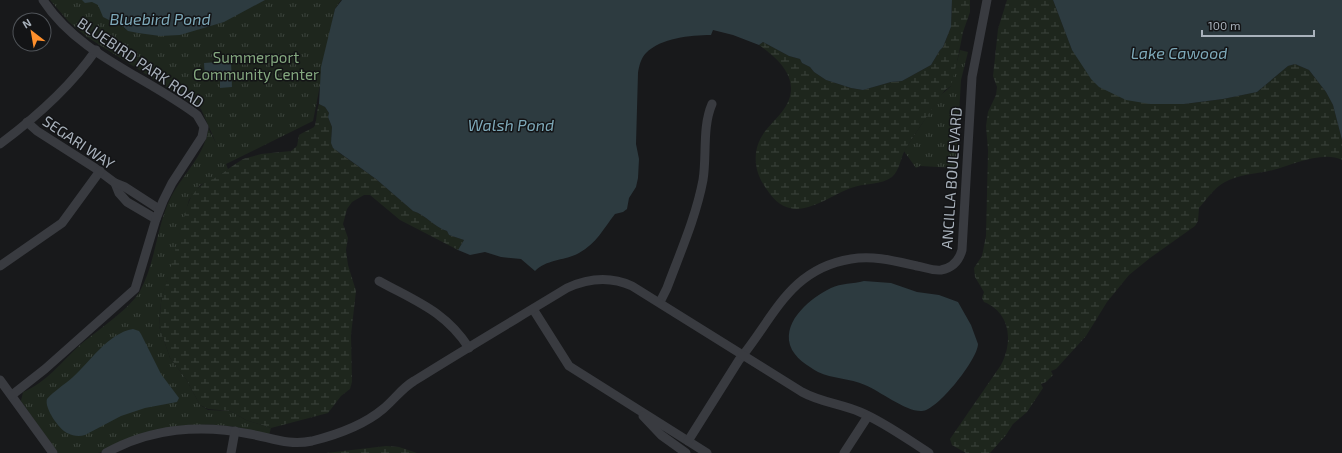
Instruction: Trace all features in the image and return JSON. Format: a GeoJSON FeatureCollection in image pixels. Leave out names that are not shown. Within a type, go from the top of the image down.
{"type":"FeatureCollection","features":[{"type":"Feature","properties":{"kind":"street","name":"BLUEBIRD PARK ROAD"},"geometry":{"type":"LineString","coordinates":[[12,395],[46,369],[79,338],[132,293],[139,279],[159,209],[172,183],[200,142],[204,132],[203,123],[194,113],[96,50],[64,26],[43,0]]}},
{"type":"Feature","properties":{"kind":"street","name":"ANCILLA BOULEVARD"},"geometry":{"type":"LineString","coordinates":[[688,441],[786,294],[804,278],[822,268],[850,259],[874,258],[938,270],[950,267],[959,258],[962,250],[972,77],[987,0]]}},
{"type":"Feature","properties":{"kind":"street"},"geometry":{"type":"LineString","coordinates":[[0,144],[28,122],[77,75],[96,50]]}},
{"type":"Feature","properties":{"kind":"street"},"geometry":{"type":"LineString","coordinates":[[660,302],[667,288],[699,196],[705,164],[708,114],[712,104]]}},
{"type":"Feature","properties":{"kind":"street","name":"SEGARI WAY"},"geometry":{"type":"LineString","coordinates":[[28,122],[37,131],[100,171],[115,184],[119,193],[127,202],[156,219]]}},
{"type":"Feature","properties":{"kind":"street"},"geometry":{"type":"LineString","coordinates":[[0,266],[62,223],[100,171]]}},
{"type":"Feature","properties":{"kind":"street","name":"SEGARI WAY"},"geometry":{"type":"LineString","coordinates":[[115,184],[122,185],[159,209]]}},
{"type":"Feature","properties":{"kind":"street"},"geometry":{"type":"LineString","coordinates":[[106,453],[132,441],[167,431],[206,428],[234,431],[288,443],[303,442],[326,437],[371,418],[386,407],[409,384],[567,288],[580,282],[596,279],[626,283],[660,302],[808,396],[845,406],[868,416],[929,453]]}},
{"type":"Feature","properties":{"kind":"street"},"geometry":{"type":"LineString","coordinates":[[379,281],[445,318],[457,330],[469,348]]}},
{"type":"Feature","properties":{"kind":"street"},"geometry":{"type":"LineString","coordinates":[[533,309],[569,366],[641,413],[707,453]]}},
{"type":"Feature","properties":{"kind":"street"},"geometry":{"type":"LineString","coordinates":[[0,380],[53,453]]}},
{"type":"Feature","properties":{"kind":"street"},"geometry":{"type":"LineString","coordinates":[[641,413],[661,435],[686,453]]}},
{"type":"Feature","properties":{"kind":"street"},"geometry":{"type":"LineString","coordinates":[[844,453],[868,416]]}},
{"type":"Feature","properties":{"kind":"street"},"geometry":{"type":"LineString","coordinates":[[231,453],[234,431]]}},
{"type":"Feature","properties":{"kind":"green space","name":"Summerport Community Center"},"geometry":{"type":"Polygon","coordinates":[[[50,0],[341,0],[335,9],[313,121],[226,164],[228,169],[219,176],[200,185],[189,200],[161,302],[159,326],[170,358],[186,379],[200,405],[208,410],[230,411],[246,420],[271,428],[269,435],[250,430],[215,425],[181,426],[124,440],[98,453],[58,453],[21,401],[23,392],[46,378],[79,346],[120,313],[135,298],[145,280],[166,208],[176,188],[199,155],[203,147],[208,128],[216,143],[201,109],[87,37],[69,22],[50,0]]]}},
{"type":"Feature","properties":{"kind":"green space"},"geometry":{"type":"Polygon","coordinates":[[[952,0],[970,0],[970,12],[963,32],[953,82],[951,86],[945,90],[903,153],[895,174],[888,180],[851,188],[809,207],[799,209],[789,208],[779,203],[767,191],[759,176],[756,164],[756,151],[765,132],[784,109],[789,100],[791,90],[788,76],[781,64],[776,58],[759,45],[763,42],[789,56],[800,59],[802,63],[810,67],[814,72],[826,80],[851,88],[863,90],[891,82],[902,81],[931,65],[943,47],[951,27],[952,0]]]}},
{"type":"Feature","properties":{"kind":"green space"},"geometry":{"type":"Polygon","coordinates":[[[1007,0],[1053,0],[1072,50],[1150,104],[1184,104],[1223,99],[1257,92],[1288,66],[1295,64],[1309,70],[1326,92],[1333,105],[1342,140],[1342,160],[1335,157],[1317,157],[1273,170],[1236,177],[1221,184],[1199,208],[1198,221],[1195,226],[1129,275],[1107,302],[1086,336],[1056,369],[1051,371],[1053,375],[1046,382],[1041,384],[1043,388],[1027,412],[1013,424],[1006,435],[990,453],[966,453],[952,445],[950,439],[1001,365],[1005,356],[1008,338],[1007,329],[1000,313],[984,302],[982,298],[984,292],[975,277],[974,268],[982,256],[986,236],[988,150],[986,126],[988,112],[996,95],[997,87],[993,76],[998,29],[1007,0]]]}},
{"type":"Feature","properties":{"kind":"green space"},"geometry":{"type":"Polygon","coordinates":[[[960,50],[968,52],[961,80],[956,168],[920,166],[916,168],[904,151],[941,95],[951,86],[960,50]]]}},
{"type":"Feature","properties":{"kind":"green space"},"geometry":{"type":"Polygon","coordinates":[[[319,104],[325,107],[329,113],[328,117],[332,127],[331,143],[338,152],[376,179],[413,211],[447,231],[449,235],[464,240],[458,250],[400,220],[370,195],[364,195],[352,202],[347,209],[343,224],[348,238],[346,250],[348,265],[356,291],[351,335],[352,382],[350,389],[341,396],[328,413],[271,428],[246,420],[230,411],[208,409],[200,405],[186,379],[170,358],[159,326],[161,302],[186,209],[193,192],[205,182],[219,175],[243,159],[261,154],[291,151],[297,146],[299,135],[314,127],[319,104]]]}},
{"type":"Feature","properties":{"kind":"green space"},"geometry":{"type":"Polygon","coordinates":[[[386,446],[399,447],[417,453],[326,453],[386,446]]]}},
{"type":"Feature","properties":{"kind":"water","name":"Bluebird Pond"},"geometry":{"type":"Polygon","coordinates":[[[82,0],[265,0],[224,22],[180,35],[160,36],[128,31],[116,20],[111,21],[103,17],[98,5],[92,2],[85,3],[82,0]]]}},
{"type":"Feature","properties":{"kind":"water","name":"Walsh Pond"},"geometry":{"type":"Polygon","coordinates":[[[342,0],[952,0],[951,27],[943,47],[931,65],[902,81],[891,82],[863,90],[851,88],[826,80],[814,72],[810,67],[802,63],[800,59],[789,56],[763,42],[759,45],[733,35],[713,30],[711,35],[676,38],[652,48],[643,57],[638,73],[636,144],[639,159],[638,178],[636,187],[629,198],[627,209],[623,212],[615,214],[599,235],[585,249],[573,256],[545,264],[535,271],[521,259],[501,257],[485,252],[470,255],[458,250],[464,240],[449,235],[447,231],[413,211],[376,179],[333,148],[331,143],[332,127],[328,117],[329,113],[325,107],[319,104],[321,67],[335,9],[342,0]]]}},
{"type":"Feature","properties":{"kind":"water","name":"Lake Cawood"},"geometry":{"type":"Polygon","coordinates":[[[1053,0],[1342,0],[1342,140],[1333,105],[1326,92],[1309,70],[1295,64],[1288,66],[1257,92],[1223,99],[1184,104],[1150,104],[1126,100],[1099,87],[1091,79],[1072,50],[1053,0]]]}},
{"type":"Feature","properties":{"kind":"water"},"geometry":{"type":"Polygon","coordinates":[[[231,61],[232,87],[220,88],[220,78],[205,80],[204,63],[231,61]]]}},
{"type":"Feature","properties":{"kind":"water"},"geometry":{"type":"Polygon","coordinates":[[[864,281],[891,283],[917,292],[939,295],[958,302],[971,325],[978,344],[971,361],[956,383],[937,403],[929,409],[922,411],[908,408],[865,385],[818,372],[802,361],[792,350],[789,336],[791,327],[800,311],[807,304],[823,292],[835,286],[864,281]]]}},
{"type":"Feature","properties":{"kind":"water"},"geometry":{"type":"Polygon","coordinates":[[[133,329],[139,331],[141,334],[161,374],[179,398],[177,402],[145,408],[121,416],[85,435],[76,436],[67,433],[60,427],[50,413],[47,399],[73,377],[115,336],[133,329]]]}}]}
